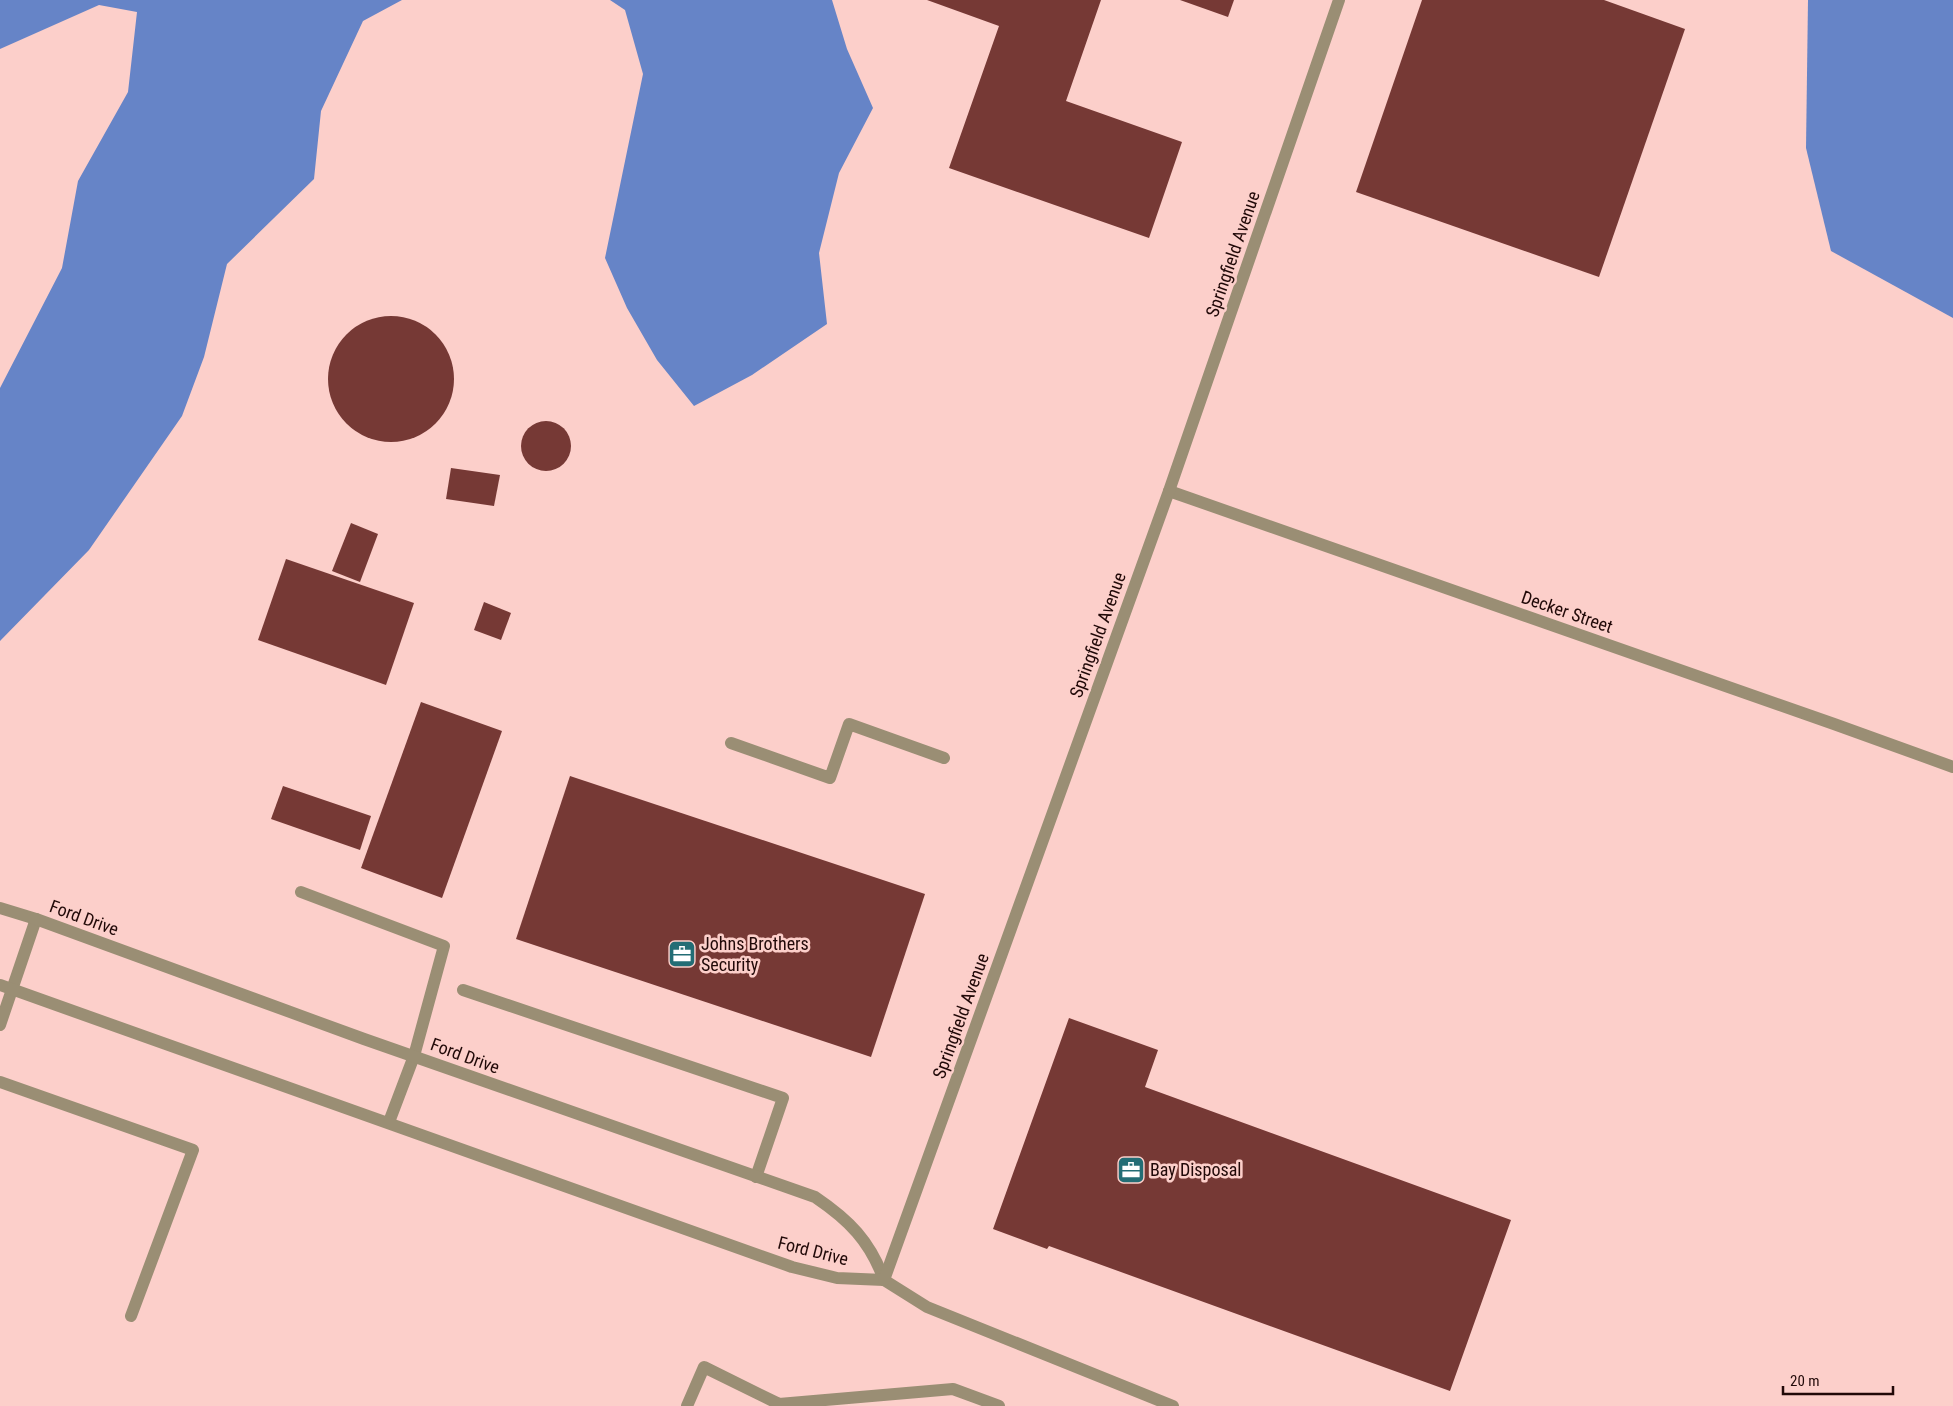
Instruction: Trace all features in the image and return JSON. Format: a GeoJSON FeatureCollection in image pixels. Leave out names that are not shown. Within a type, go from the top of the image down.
{"type":"FeatureCollection","features":[{"type":"Feature","properties":{"kind":"street","name":"Springfield Avenue"},"geometry":{"type":"LineString","coordinates":[[884,1280],[1169,491],[1338,0]]}},
{"type":"Feature","properties":{"kind":"street","name":"Decker Street"},"geometry":{"type":"LineString","coordinates":[[1169,491],[1953,767]]}},
{"type":"Feature","properties":{"kind":"street"},"geometry":{"type":"LineString","coordinates":[[731,744],[830,778],[849,724],[944,758]]}},
{"type":"Feature","properties":{"kind":"street"},"geometry":{"type":"LineString","coordinates":[[301,892],[444,946],[414,1056],[390,1122]]}},
{"type":"Feature","properties":{"kind":"street","name":"Ford Drive"},"geometry":{"type":"LineString","coordinates":[[0,908],[36,919],[414,1056],[815,1197],[838,1212],[862,1237],[884,1280]]}},
{"type":"Feature","properties":{"kind":"street"},"geometry":{"type":"LineString","coordinates":[[0,1025],[6,987],[36,919]]}},
{"type":"Feature","properties":{"kind":"street","name":"Ford Drive"},"geometry":{"type":"LineString","coordinates":[[6,987],[390,1122],[792,1267],[837,1278],[884,1280],[927,1307],[1174,1406]]}},
{"type":"Feature","properties":{"kind":"street"},"geometry":{"type":"LineString","coordinates":[[463,990],[783,1098],[756,1177]]}},
{"type":"Feature","properties":{"kind":"street"},"geometry":{"type":"LineString","coordinates":[[0,1082],[193,1150],[131,1316]]}},
{"type":"Feature","properties":{"kind":"street"},"geometry":{"type":"LineString","coordinates":[[687,1406],[704,1367],[779,1404],[953,1389],[999,1406]]}},
{"type":"Feature","properties":{"kind":"water"},"geometry":{"type":"Polygon","coordinates":[[[0,0],[402,0],[363,21],[321,111],[314,179],[227,264],[204,357],[182,416],[89,550],[0,641],[0,388],[62,268],[78,181],[128,92],[137,12],[99,5],[0,49],[0,0]]]}},
{"type":"Feature","properties":{"kind":"water"},"geometry":{"type":"Polygon","coordinates":[[[610,0],[832,0],[847,49],[873,108],[839,173],[819,253],[827,324],[752,375],[694,406],[657,360],[627,308],[605,258],[643,74],[625,10],[610,0]]]}},
{"type":"Feature","properties":{"kind":"water"},"geometry":{"type":"Polygon","coordinates":[[[1808,0],[1953,0],[1953,318],[1831,251],[1806,148],[1808,0]]]}},
{"type":"Feature","properties":{"kind":"building"},"geometry":{"type":"Polygon","coordinates":[[[927,0],[1101,0],[1066,101],[1182,142],[1149,238],[949,168],[999,26],[927,0]]]}},
{"type":"Feature","properties":{"kind":"building"},"geometry":{"type":"Polygon","coordinates":[[[1180,0],[1234,0],[1228,17],[1180,0]]]}},
{"type":"Feature","properties":{"kind":"building"},"geometry":{"type":"Polygon","coordinates":[[[1422,0],[1604,0],[1685,29],[1599,277],[1356,192],[1422,0]]]}},
{"type":"Feature","properties":{"kind":"building"},"geometry":{"type":"Polygon","coordinates":[[[391,316],[415,321],[435,335],[449,355],[454,379],[449,403],[435,423],[415,437],[391,442],[367,437],[347,423],[333,403],[328,379],[333,355],[347,335],[367,321],[391,316]]]}},
{"type":"Feature","properties":{"kind":"building"},"geometry":{"type":"Polygon","coordinates":[[[546,421],[560,425],[567,432],[571,446],[567,460],[560,467],[546,471],[532,467],[525,460],[521,446],[525,432],[532,425],[546,421]]]}},
{"type":"Feature","properties":{"kind":"building"},"geometry":{"type":"Polygon","coordinates":[[[451,468],[500,475],[494,506],[446,499],[451,468]]]}},
{"type":"Feature","properties":{"kind":"building"},"geometry":{"type":"Polygon","coordinates":[[[351,523],[378,534],[360,582],[332,571],[351,523]]]}},
{"type":"Feature","properties":{"kind":"building"},"geometry":{"type":"Polygon","coordinates":[[[286,559],[414,603],[386,685],[258,640],[286,559]]]}},
{"type":"Feature","properties":{"kind":"building"},"geometry":{"type":"Polygon","coordinates":[[[484,602],[511,613],[501,640],[474,630],[484,602]]]}},
{"type":"Feature","properties":{"kind":"building"},"geometry":{"type":"Polygon","coordinates":[[[421,702],[502,731],[442,898],[361,868],[421,702]]]}},
{"type":"Feature","properties":{"kind":"building"},"geometry":{"type":"Polygon","coordinates":[[[570,776],[925,894],[871,1057],[516,939],[570,776]]]}},
{"type":"Feature","properties":{"kind":"building"},"geometry":{"type":"Polygon","coordinates":[[[283,786],[371,816],[360,850],[271,819],[283,786]]]}},
{"type":"Feature","properties":{"kind":"building"},"geometry":{"type":"Polygon","coordinates":[[[1069,1018],[1158,1050],[1145,1087],[1511,1220],[1450,1391],[1049,1246],[1047,1249],[993,1229],[1069,1018]]]}},
{"type":"Feature","properties":{"kind":"place","name":"Johns Brothers Security"},"geometry":{"type":"Point","coordinates":[682,954]}},
{"type":"Feature","properties":{"kind":"place","name":"Bay Disposal"},"geometry":{"type":"Point","coordinates":[1131,1170]}}]}
